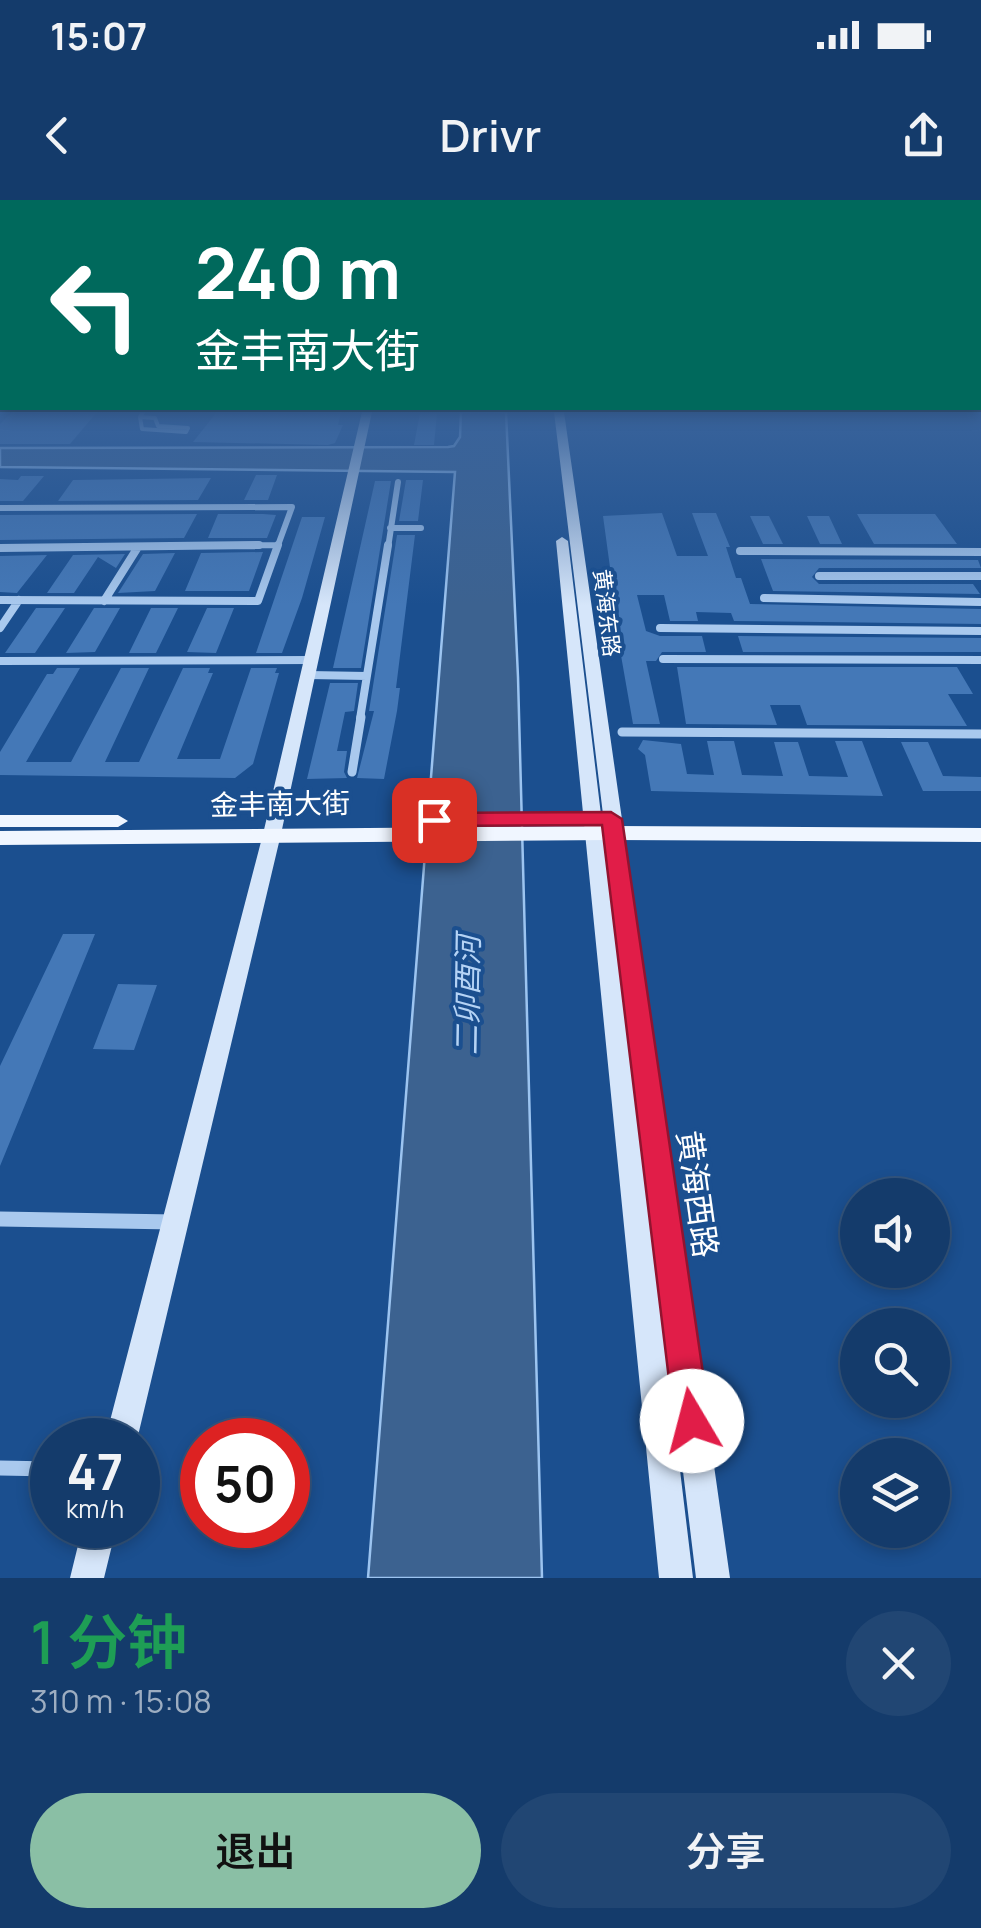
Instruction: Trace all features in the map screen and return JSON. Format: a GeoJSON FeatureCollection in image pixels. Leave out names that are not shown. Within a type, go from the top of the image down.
{"type":"FeatureCollection","features":[{"type":"Feature","properties":{"kind":"main road"},"geometry":{"type":"LineString","coordinates":[[127,1418],[274,828],[355,476]]}},
{"type":"Feature","properties":{"kind":"main road","name":"黄海东路"},"geometry":{"type":"LineString","coordinates":[[556,476],[602,826]]}},
{"type":"Feature","properties":{"kind":"main road","name":"黄海东路"},"geometry":{"type":"LineString","coordinates":[[565,476],[602,826]]}},
{"type":"Feature","properties":{"kind":"main road","name":"金丰南大街"},"geometry":{"type":"LineString","coordinates":[[0,821],[274,828]]}},
{"type":"Feature","properties":{"kind":"main road","name":"金丰南大街"},"geometry":{"type":"LineString","coordinates":[[0,838],[274,828],[981,821]]}},
{"type":"Feature","properties":{"kind":"main road"},"geometry":{"type":"LineString","coordinates":[[602,826],[676,1578]]}},
{"type":"Feature","properties":{"kind":"main road","name":"金丰南大街"},"geometry":{"type":"LineString","coordinates":[[602,826],[981,836]]}},
{"type":"Feature","properties":{"kind":"main road","name":"黄海西路"},"geometry":{"type":"LineString","coordinates":[[602,826],[713,1578]]}},
{"type":"Feature","properties":{"kind":"main road"},"geometry":{"type":"LineString","coordinates":[[87,1578],[94,1548]]}},
{"type":"Feature","properties":{"kind":"street"},"geometry":{"type":"LineString","coordinates":[[352,772],[398,482]]}},
{"type":"Feature","properties":{"kind":"street"},"geometry":{"type":"LineString","coordinates":[[0,508],[292,507],[258,601],[0,600]]}},
{"type":"Feature","properties":{"kind":"street"},"geometry":{"type":"LineString","coordinates":[[390,528],[421,528]]}},
{"type":"Feature","properties":{"kind":"street"},"geometry":{"type":"LineString","coordinates":[[0,548],[277,545]]}},
{"type":"Feature","properties":{"kind":"street"},"geometry":{"type":"LineString","coordinates":[[104,601],[138,547]]}},
{"type":"Feature","properties":{"kind":"street"},"geometry":{"type":"LineString","coordinates":[[740,551],[981,552]]}},
{"type":"Feature","properties":{"kind":"street"},"geometry":{"type":"LineString","coordinates":[[819,576],[981,576]]}},
{"type":"Feature","properties":{"kind":"street"},"geometry":{"type":"LineString","coordinates":[[764,598],[981,602]]}},
{"type":"Feature","properties":{"kind":"street"},"geometry":{"type":"LineString","coordinates":[[0,628],[19,600]]}},
{"type":"Feature","properties":{"kind":"street"},"geometry":{"type":"LineString","coordinates":[[660,628],[981,631]]}},
{"type":"Feature","properties":{"kind":"street"},"geometry":{"type":"LineString","coordinates":[[663,658],[981,660]]}},
{"type":"Feature","properties":{"kind":"street"},"geometry":{"type":"LineString","coordinates":[[0,661],[310,668],[367,676]]}},
{"type":"Feature","properties":{"kind":"street"},"geometry":{"type":"LineString","coordinates":[[622,732],[981,734]]}},
{"type":"Feature","properties":{"kind":"street"},"geometry":{"type":"LineString","coordinates":[[0,1218],[176,1222]]}},
{"type":"Feature","properties":{"kind":"street"},"geometry":{"type":"LineString","coordinates":[[0,1468],[30,1469]]}},
{"type":"Feature","properties":{"kind":"water","name":"二卯酉河"},"geometry":{"type":"Polygon","coordinates":[[[455,476],[509,476],[518,677],[542,1578],[368,1578],[455,476]]]}},
{"type":"Feature","properties":{"kind":"building"},"geometry":{"type":"Polygon","coordinates":[[[21,476],[44,476],[23,501],[0,501],[0,479],[18,480],[21,476]]]}},
{"type":"Feature","properties":{"kind":"building"},"geometry":{"type":"Polygon","coordinates":[[[255,476],[277,476],[268,500],[244,500],[255,476]]]}},
{"type":"Feature","properties":{"kind":"building"},"geometry":{"type":"Polygon","coordinates":[[[211,478],[198,500],[58,501],[73,480],[211,478]]]}},
{"type":"Feature","properties":{"kind":"building"},"geometry":{"type":"Polygon","coordinates":[[[406,480],[423,480],[418,521],[399,521],[406,480]]]}},
{"type":"Feature","properties":{"kind":"building"},"geometry":{"type":"Polygon","coordinates":[[[375,481],[391,481],[361,668],[333,668],[375,481]]]}},
{"type":"Feature","properties":{"kind":"building"},"geometry":{"type":"Polygon","coordinates":[[[662,513],[677,556],[708,556],[692,513],[716,513],[730,547],[726,547],[736,578],[741,578],[750,604],[981,609],[981,624],[734,621],[731,613],[696,612],[698,621],[670,621],[664,595],[637,595],[646,631],[660,636],[702,636],[706,652],[662,652],[656,661],[646,661],[660,724],[633,724],[612,604],[603,516],[662,513]]]}},
{"type":"Feature","properties":{"kind":"building"},"geometry":{"type":"Polygon","coordinates":[[[197,514],[184,538],[0,540],[0,515],[197,514]]]}},
{"type":"Feature","properties":{"kind":"building"},"geometry":{"type":"Polygon","coordinates":[[[218,514],[276,515],[267,538],[208,538],[218,514]]]}},
{"type":"Feature","properties":{"kind":"building"},"geometry":{"type":"Polygon","coordinates":[[[857,514],[935,514],[957,544],[874,544],[857,514]]]}},
{"type":"Feature","properties":{"kind":"building"},"geometry":{"type":"Polygon","coordinates":[[[750,516],[769,516],[783,544],[763,544],[750,516]]]}},
{"type":"Feature","properties":{"kind":"building"},"geometry":{"type":"Polygon","coordinates":[[[807,516],[829,516],[842,544],[820,544],[807,516]]]}},
{"type":"Feature","properties":{"kind":"building"},"geometry":{"type":"Polygon","coordinates":[[[302,517],[325,517],[302,598],[282,653],[256,653],[302,517]]]}},
{"type":"Feature","properties":{"kind":"building"},"geometry":{"type":"Polygon","coordinates":[[[397,535],[415,535],[396,688],[400,688],[397,711],[384,779],[357,778],[374,711],[369,711],[397,535]]]}},
{"type":"Feature","properties":{"kind":"building"},"geometry":{"type":"Polygon","coordinates":[[[263,552],[249,591],[185,591],[201,553],[263,552]]]}},
{"type":"Feature","properties":{"kind":"building"},"geometry":{"type":"Polygon","coordinates":[[[175,553],[155,591],[118,593],[143,554],[175,553]]]}},
{"type":"Feature","properties":{"kind":"building"},"geometry":{"type":"Polygon","coordinates":[[[125,554],[116,568],[98,557],[74,593],[47,593],[73,555],[125,554]]]}},
{"type":"Feature","properties":{"kind":"building"},"geometry":{"type":"Polygon","coordinates":[[[47,555],[17,593],[0,592],[0,556],[47,555]]]}},
{"type":"Feature","properties":{"kind":"building"},"geometry":{"type":"Polygon","coordinates":[[[761,559],[978,560],[981,568],[819,568],[812,577],[819,584],[973,584],[980,594],[773,591],[761,559]]]}},
{"type":"Feature","properties":{"kind":"building"},"geometry":{"type":"Polygon","coordinates":[[[36,608],[65,608],[35,653],[5,653],[36,608]]]}},
{"type":"Feature","properties":{"kind":"building"},"geometry":{"type":"Polygon","coordinates":[[[94,608],[120,608],[95,652],[66,653],[94,608]]]}},
{"type":"Feature","properties":{"kind":"building"},"geometry":{"type":"Polygon","coordinates":[[[151,608],[178,608],[156,653],[129,653],[151,608]]]}},
{"type":"Feature","properties":{"kind":"building"},"geometry":{"type":"Polygon","coordinates":[[[207,608],[234,608],[216,653],[187,652],[207,608]]]}},
{"type":"Feature","properties":{"kind":"building"},"geometry":{"type":"Polygon","coordinates":[[[738,636],[981,638],[981,652],[743,652],[738,636]]]}},
{"type":"Feature","properties":{"kind":"building"},"geometry":{"type":"Polygon","coordinates":[[[677,667],[957,667],[973,694],[948,694],[967,726],[807,725],[800,705],[770,705],[777,725],[686,724],[677,667]]]}},
{"type":"Feature","properties":{"kind":"building"},"geometry":{"type":"Polygon","coordinates":[[[57,668],[80,668],[26,762],[71,762],[121,668],[149,668],[105,762],[139,762],[183,668],[210,668],[208,673],[213,673],[177,759],[220,759],[251,668],[277,668],[275,673],[279,673],[253,764],[235,778],[0,775],[0,752],[47,674],[53,674],[57,668]]]}},
{"type":"Feature","properties":{"kind":"building"},"geometry":{"type":"Polygon","coordinates":[[[330,683],[358,683],[354,711],[345,712],[337,751],[347,751],[347,778],[307,779],[330,683]]]}},
{"type":"Feature","properties":{"kind":"building"},"geometry":{"type":"Polygon","coordinates":[[[643,740],[681,744],[687,774],[714,775],[707,741],[734,741],[742,775],[783,776],[774,742],[798,742],[809,776],[848,777],[835,741],[862,741],[883,796],[651,791],[645,755],[638,749],[643,740]]]}},
{"type":"Feature","properties":{"kind":"building"},"geometry":{"type":"Polygon","coordinates":[[[901,742],[928,742],[943,776],[981,777],[981,791],[923,791],[901,742]]]}},
{"type":"Feature","properties":{"kind":"building"},"geometry":{"type":"Polygon","coordinates":[[[63,934],[95,934],[0,1166],[0,1066],[63,934]]]}},
{"type":"Feature","properties":{"kind":"building"},"geometry":{"type":"Polygon","coordinates":[[[118,984],[157,985],[134,1050],[93,1049],[118,984]]]}},
{"type":"Feature","properties":{"kind":"route"},"geometry":{"type":"LineString","coordinates":[[434,820],[611,819],[692,1421]]}}]}
